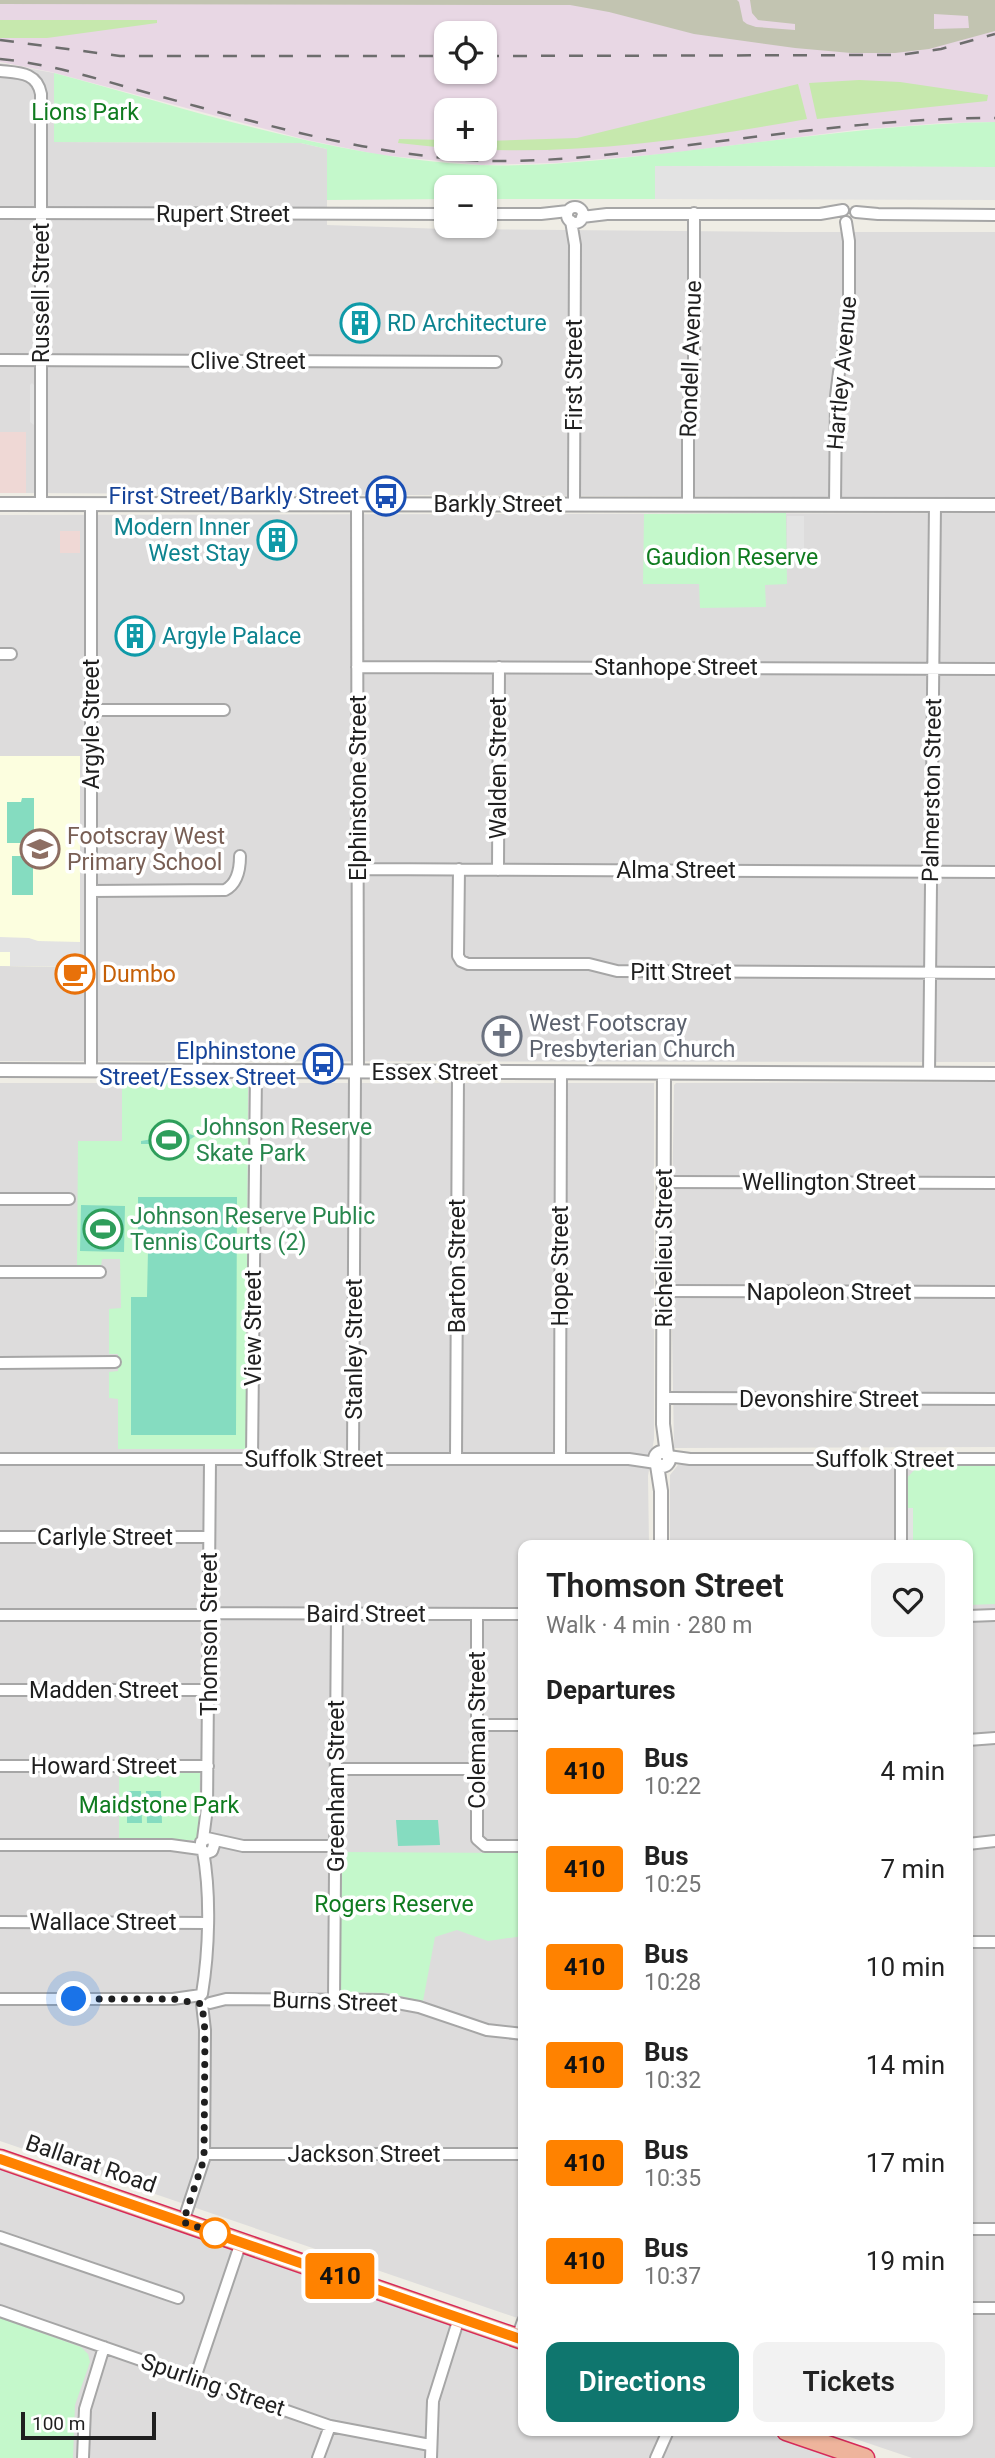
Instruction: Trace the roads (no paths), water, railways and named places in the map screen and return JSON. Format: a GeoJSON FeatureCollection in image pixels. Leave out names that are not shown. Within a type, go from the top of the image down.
{"type":"FeatureCollection","features":[{"type":"Feature","properties":{"kind":"highway","name":"Ballarat Road"},"geometry":{"type":"LineString","coordinates":[[0,2159],[459,2318],[518,2332]]}},
{"type":"Feature","properties":{"kind":"highway"},"geometry":{"type":"LineString","coordinates":[[801,2436],[865,2458]]}},
{"type":"Feature","properties":{"kind":"street","name":"Russell Street"},"geometry":{"type":"LineString","coordinates":[[0,71],[28,75],[37,82],[41,100],[41,504]]}},
{"type":"Feature","properties":{"kind":"street","name":"Rupert Street"},"geometry":{"type":"LineString","coordinates":[[0,213],[434,214]]}},
{"type":"Feature","properties":{"kind":"street"},"geometry":{"type":"LineString","coordinates":[[497,214],[575,217],[694,213],[820,214],[849,217],[995,215]]}},
{"type":"Feature","properties":{"kind":"street","name":"Rondell Avenue"},"geometry":{"type":"LineString","coordinates":[[688,505],[688,413],[694,359],[694,213]]}},
{"type":"Feature","properties":{"kind":"street","name":"First Street"},"geometry":{"type":"LineString","coordinates":[[574,504],[575,217]]}},
{"type":"Feature","properties":{"kind":"street","name":"Hartley Avenue"},"geometry":{"type":"LineString","coordinates":[[835,505],[835,396],[849,328],[849,217]]}},
{"type":"Feature","properties":{"kind":"street","name":"Clive Street"},"geometry":{"type":"LineString","coordinates":[[0,360],[496,362]]}},
{"type":"Feature","properties":{"kind":"street","name":"Barkly Street"},"geometry":{"type":"LineString","coordinates":[[0,504],[995,505]]}},
{"type":"Feature","properties":{"kind":"street","name":"Argyle Street"},"geometry":{"type":"LineString","coordinates":[[91,504],[91,1070]]}},
{"type":"Feature","properties":{"kind":"street","name":"Elphinstone Street"},"geometry":{"type":"LineString","coordinates":[[357,504],[357,1072]]}},
{"type":"Feature","properties":{"kind":"street","name":"Palmerston Street"},"geometry":{"type":"LineString","coordinates":[[929,1074],[935,505]]}},
{"type":"Feature","properties":{"kind":"street","name":"Stanhope Street"},"geometry":{"type":"LineString","coordinates":[[357,667],[995,668]]}},
{"type":"Feature","properties":{"kind":"street","name":"Walden Street"},"geometry":{"type":"LineString","coordinates":[[498,870],[499,667]]}},
{"type":"Feature","properties":{"kind":"street"},"geometry":{"type":"LineString","coordinates":[[91,710],[224,710]]}},
{"type":"Feature","properties":{"kind":"street"},"geometry":{"type":"LineString","coordinates":[[91,891],[225,890],[232,886],[239,872],[240,856]]}},
{"type":"Feature","properties":{"kind":"street","name":"Alma Street"},"geometry":{"type":"LineString","coordinates":[[358,869],[995,872]]}},
{"type":"Feature","properties":{"kind":"street","name":"Pitt Street"},"geometry":{"type":"LineString","coordinates":[[459,869],[458,956],[464,963],[589,964],[617,971],[995,973]]}},
{"type":"Feature","properties":{"kind":"street","name":"Essex Street"},"geometry":{"type":"LineString","coordinates":[[0,1070],[995,1074]]}},
{"type":"Feature","properties":{"kind":"street","name":"View Street"},"geometry":{"type":"LineString","coordinates":[[252,1459],[256,1071]]}},
{"type":"Feature","properties":{"kind":"street","name":"Stanley Street"},"geometry":{"type":"LineString","coordinates":[[353,1459],[357,1072]]}},
{"type":"Feature","properties":{"kind":"street","name":"Barton Street"},"geometry":{"type":"LineString","coordinates":[[456,1459],[458,1073]]}},
{"type":"Feature","properties":{"kind":"street","name":"Hope Street"},"geometry":{"type":"LineString","coordinates":[[560,1460],[561,1073]]}},
{"type":"Feature","properties":{"kind":"street","name":"Richelieu Street"},"geometry":{"type":"LineString","coordinates":[[661,1540],[664,1073]]}},
{"type":"Feature","properties":{"kind":"street","name":"Wellington Street"},"geometry":{"type":"LineString","coordinates":[[664,1182],[995,1183]]}},
{"type":"Feature","properties":{"kind":"street"},"geometry":{"type":"LineString","coordinates":[[0,1199],[69,1199]]}},
{"type":"Feature","properties":{"kind":"street"},"geometry":{"type":"LineString","coordinates":[[0,1272],[100,1272]]}},
{"type":"Feature","properties":{"kind":"street","name":"Napoleon Street"},"geometry":{"type":"LineString","coordinates":[[663,1291],[995,1292]]}},
{"type":"Feature","properties":{"kind":"street"},"geometry":{"type":"LineString","coordinates":[[0,1363],[115,1362]]}},
{"type":"Feature","properties":{"kind":"street","name":"Devonshire Street"},"geometry":{"type":"LineString","coordinates":[[664,1398],[995,1399]]}},
{"type":"Feature","properties":{"kind":"street","name":"Suffolk Street"},"geometry":{"type":"LineString","coordinates":[[0,1459],[995,1459]]}},
{"type":"Feature","properties":{"kind":"street","name":"Thomson Street"},"geometry":{"type":"LineString","coordinates":[[183,2222],[204,2154],[210,1460]]}},
{"type":"Feature","properties":{"kind":"street"},"geometry":{"type":"LineString","coordinates":[[901,1460],[901,1540]]}},
{"type":"Feature","properties":{"kind":"street","name":"Carlyle Street"},"geometry":{"type":"LineString","coordinates":[[0,1537],[209,1537]]}},
{"type":"Feature","properties":{"kind":"street","name":"Greenham Street"},"geometry":{"type":"LineString","coordinates":[[334,2000],[337,1614]]}},
{"type":"Feature","properties":{"kind":"street","name":"Coleman Street"},"geometry":{"type":"LineString","coordinates":[[477,1614],[476,1837],[480,1844],[518,1846]]}},
{"type":"Feature","properties":{"kind":"street","name":"Baird Street"},"geometry":{"type":"LineString","coordinates":[[0,1615],[518,1614]]}},
{"type":"Feature","properties":{"kind":"street"},"geometry":{"type":"LineString","coordinates":[[973,1616],[995,1615]]}},
{"type":"Feature","properties":{"kind":"street","name":"Madden Street"},"geometry":{"type":"LineString","coordinates":[[0,1690],[209,1690]]}},
{"type":"Feature","properties":{"kind":"street"},"geometry":{"type":"LineString","coordinates":[[477,1725],[518,1725]]}},
{"type":"Feature","properties":{"kind":"street"},"geometry":{"type":"LineString","coordinates":[[973,1740],[995,1738]]}},
{"type":"Feature","properties":{"kind":"street","name":"Howard Street"},"geometry":{"type":"LineString","coordinates":[[0,1766],[208,1766]]}},
{"type":"Feature","properties":{"kind":"street"},"geometry":{"type":"LineString","coordinates":[[337,1769],[477,1769]]}},
{"type":"Feature","properties":{"kind":"street"},"geometry":{"type":"LineString","coordinates":[[973,1843],[995,1841]]}},
{"type":"Feature","properties":{"kind":"street"},"geometry":{"type":"LineString","coordinates":[[0,1845],[336,1846]]}},
{"type":"Feature","properties":{"kind":"street","name":"Wallace Street"},"geometry":{"type":"LineString","coordinates":[[0,1922],[207,1923]]}},
{"type":"Feature","properties":{"kind":"street"},"geometry":{"type":"LineString","coordinates":[[973,1942],[995,1942]]}},
{"type":"Feature","properties":{"kind":"street","name":"Burns Street"},"geometry":{"type":"LineString","coordinates":[[0,1999],[382,2000],[408,2004],[475,2027],[518,2033]]}},
{"type":"Feature","properties":{"kind":"street","name":"Jackson Street"},"geometry":{"type":"LineString","coordinates":[[204,2154],[518,2154]]}},
{"type":"Feature","properties":{"kind":"street"},"geometry":{"type":"LineString","coordinates":[[973,2230],[995,2229]]}},
{"type":"Feature","properties":{"kind":"street"},"geometry":{"type":"LineString","coordinates":[[0,2237],[178,2298]]}},
{"type":"Feature","properties":{"kind":"street"},"geometry":{"type":"LineString","coordinates":[[195,2378],[241,2242]]}},
{"type":"Feature","properties":{"kind":"street"},"geometry":{"type":"LineString","coordinates":[[973,2308],[995,2308]]}},
{"type":"Feature","properties":{"kind":"street","name":"Spurling Street"},"geometry":{"type":"LineString","coordinates":[[0,2311],[330,2426],[430,2445]]}},
{"type":"Feature","properties":{"kind":"street"},"geometry":{"type":"LineString","coordinates":[[430,2458],[431,2415],[436,2387],[459,2318]]}},
{"type":"Feature","properties":{"kind":"street"},"geometry":{"type":"LineString","coordinates":[[83,2458],[85,2409],[104,2347]]}},
{"type":"Feature","properties":{"kind":"street"},"geometry":{"type":"LineString","coordinates":[[318,2458],[330,2426]]}},
{"type":"Feature","properties":{"kind":"street"},"geometry":{"type":"LineString","coordinates":[[656,2458],[665,2436]]}},
{"type":"Feature","properties":{"kind":"railway"},"geometry":{"type":"LineString","coordinates":[[497,56],[900,55],[941,49],[995,34]]}},
{"type":"Feature","properties":{"kind":"railway"},"geometry":{"type":"LineString","coordinates":[[0,40],[120,56],[434,56]]}},
{"type":"Feature","properties":{"kind":"railway"},"geometry":{"type":"LineString","coordinates":[[0,59],[60,69],[312,136],[390,151],[469,160],[572,158],[874,124],[995,118]]}},
{"type":"Feature","properties":{"kind":"place","name":"RD Architecture"},"geometry":{"type":"Point","coordinates":[360,323]}},
{"type":"Feature","properties":{"kind":"place","name":"First Street/Barkly Street"},"geometry":{"type":"Point","coordinates":[386,496]}},
{"type":"Feature","properties":{"kind":"place","name":"Modern Inner West Stay"},"geometry":{"type":"Point","coordinates":[277,540]}},
{"type":"Feature","properties":{"kind":"place","name":"Argyle Palace"},"geometry":{"type":"Point","coordinates":[135,636]}},
{"type":"Feature","properties":{"kind":"place","name":"Footscray West Primary School"},"geometry":{"type":"Point","coordinates":[40,849]}},
{"type":"Feature","properties":{"kind":"place","name":"Dumbo"},"geometry":{"type":"Point","coordinates":[75,974]}},
{"type":"Feature","properties":{"kind":"place","name":"West Footscray Presbyterian Church"},"geometry":{"type":"Point","coordinates":[502,1036]}},
{"type":"Feature","properties":{"kind":"place","name":"Elphinstone Street/Essex Street"},"geometry":{"type":"Point","coordinates":[323,1064]}},
{"type":"Feature","properties":{"kind":"place","name":"Johnson Reserve Skate Park"},"geometry":{"type":"Point","coordinates":[169,1140]}},
{"type":"Feature","properties":{"kind":"place","name":"Johnson Reserve Public Tennis Courts (2)"},"geometry":{"type":"Point","coordinates":[103,1229]}},
{"type":"Feature","properties":{"kind":"park label","name":"Lions Park"},"geometry":{"type":"Point","coordinates":[85,112]}},
{"type":"Feature","properties":{"kind":"park label","name":"Gaudion Reserve"},"geometry":{"type":"Point","coordinates":[732,557]}},
{"type":"Feature","properties":{"kind":"park label","name":"Maidstone Park"},"geometry":{"type":"Point","coordinates":[159,1805]}},
{"type":"Feature","properties":{"kind":"park label","name":"Rogers Reserve"},"geometry":{"type":"Point","coordinates":[394,1904]}}]}
